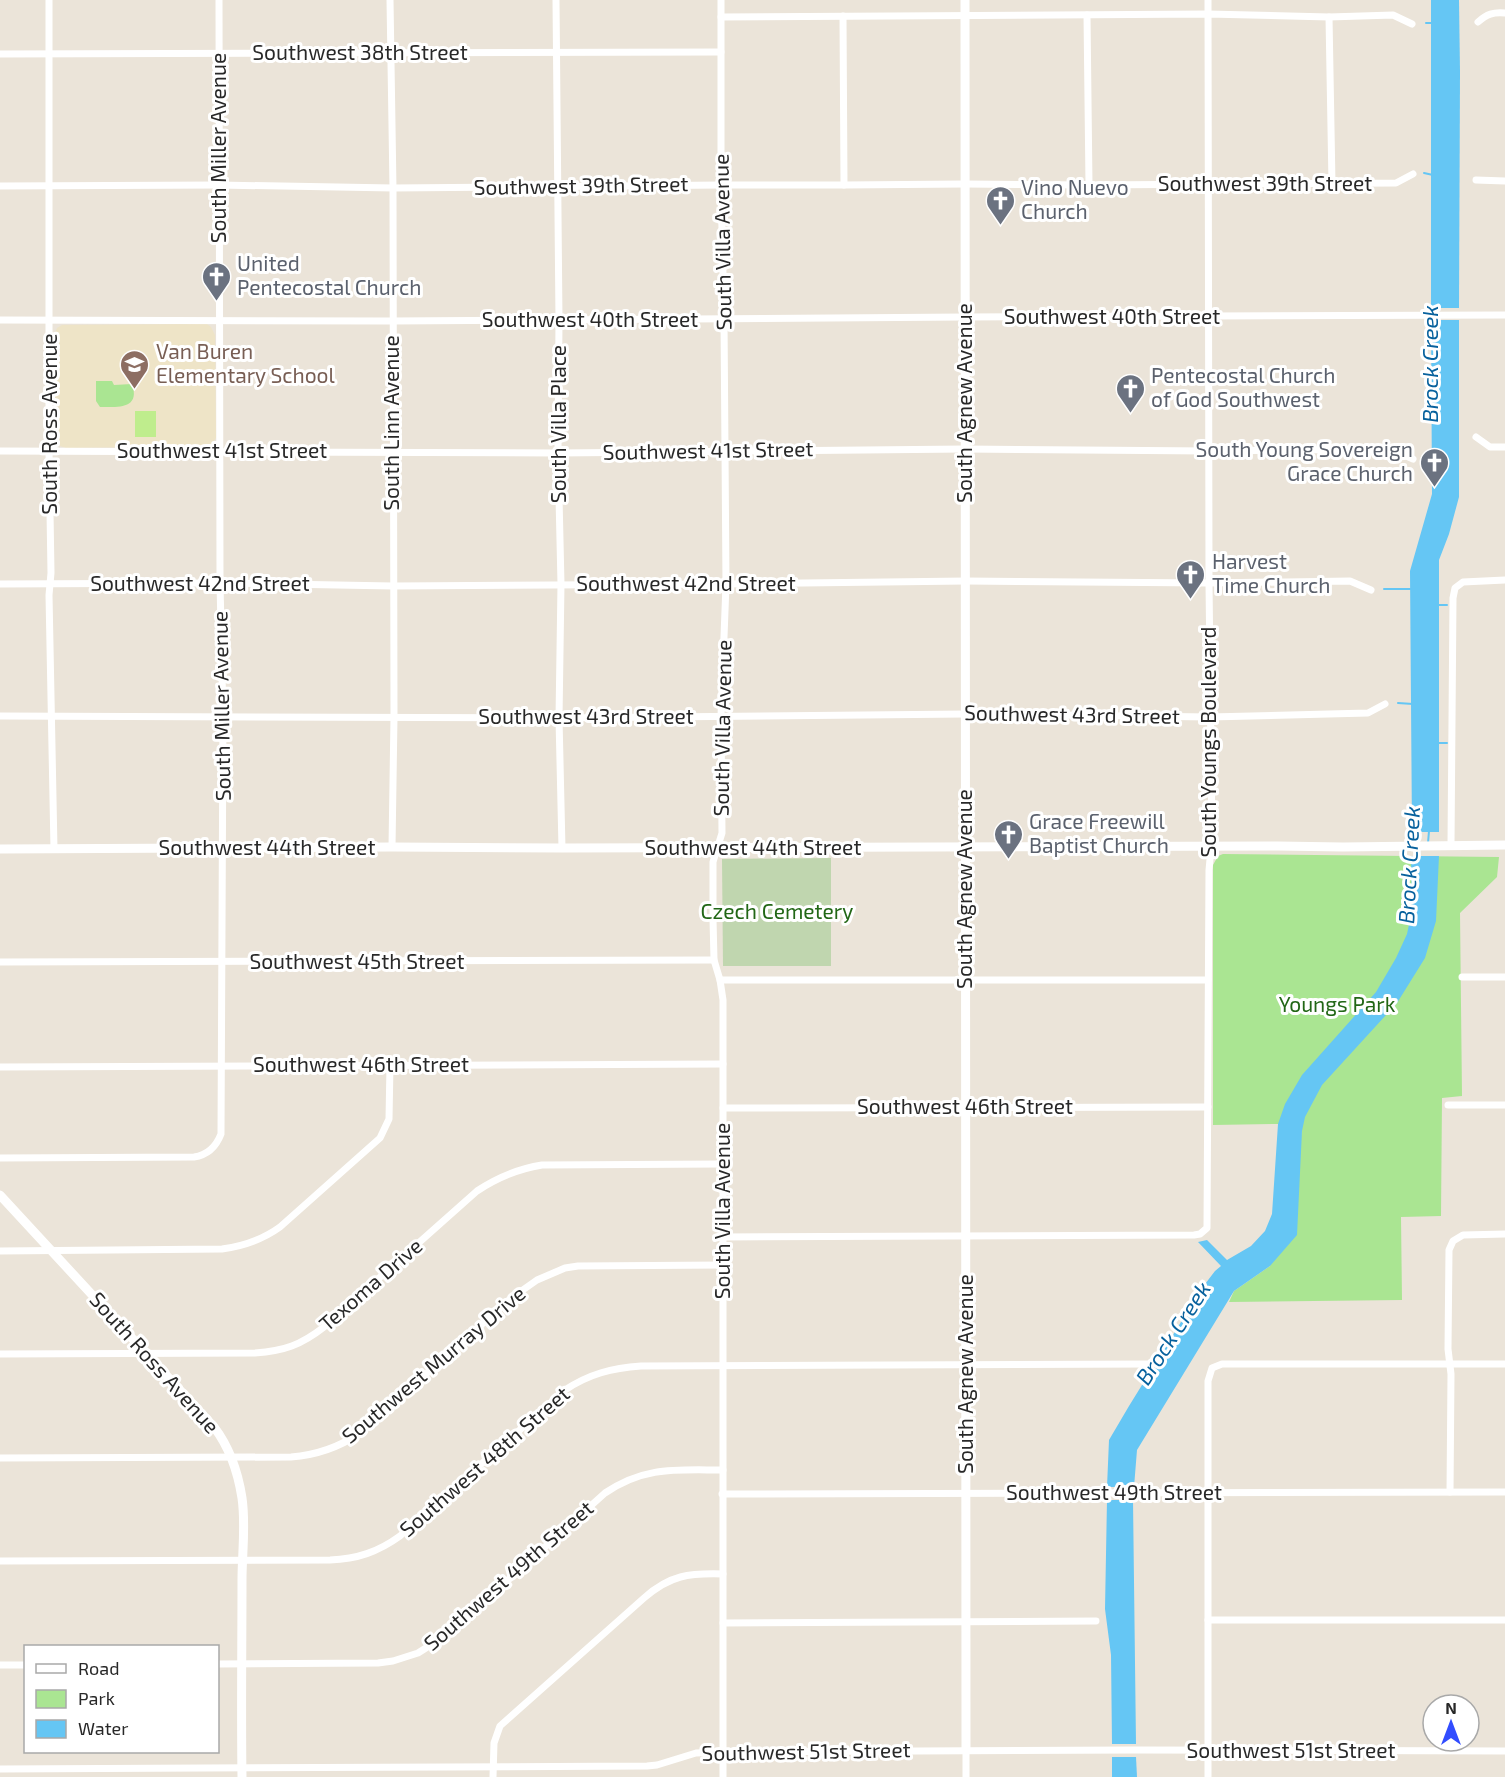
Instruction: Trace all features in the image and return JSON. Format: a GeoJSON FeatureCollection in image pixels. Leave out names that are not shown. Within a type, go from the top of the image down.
{"type":"FeatureCollection","features":[{"type":"Feature","properties":{"kind":"street","name":"South Ross Avenue"},"geometry":{"type":"LineString","coordinates":[[50,0],[49,451],[54,849]]}},
{"type":"Feature","properties":{"kind":"street","name":"South Miller Avenue"},"geometry":{"type":"LineString","coordinates":[[0,1158],[188,1158],[206,1154],[217,1144],[221,1134],[223,717],[220,584],[219,0]]}},
{"type":"Feature","properties":{"kind":"street","name":"South Linn Avenue"},"geometry":{"type":"LineString","coordinates":[[390,0],[393,188],[394,717],[392,847]]}},
{"type":"Feature","properties":{"kind":"street","name":"South Villa Place"},"geometry":{"type":"LineString","coordinates":[[556,0],[558,453],[561,584],[559,718],[562,848]]}},
{"type":"Feature","properties":{"kind":"street","name":"South Villa Avenue"},"geometry":{"type":"LineString","coordinates":[[721,0],[726,584],[722,717],[722,833],[713,862],[714,960],[723,1000],[723,1777]]}},
{"type":"Feature","properties":{"kind":"street","name":"South Agnew Avenue"},"geometry":{"type":"LineString","coordinates":[[965,0],[966,1777]]}},
{"type":"Feature","properties":{"kind":"street","name":"South Youngs Boulevard"},"geometry":{"type":"LineString","coordinates":[[966,1236],[1194,1235],[1204,1232],[1208,1222],[1208,980],[1211,846],[1208,0]]}},
{"type":"Feature","properties":{"kind":"street"},"geometry":{"type":"LineString","coordinates":[[1478,22],[1486,15],[1505,13]]}},
{"type":"Feature","properties":{"kind":"street"},"geometry":{"type":"LineString","coordinates":[[721,17],[1208,14],[1329,17],[1392,15],[1412,24]]}},
{"type":"Feature","properties":{"kind":"street"},"geometry":{"type":"LineString","coordinates":[[1087,15],[1089,186]]}},
{"type":"Feature","properties":{"kind":"street"},"geometry":{"type":"LineString","coordinates":[[843,16],[844,186]]}},
{"type":"Feature","properties":{"kind":"street"},"geometry":{"type":"LineString","coordinates":[[1329,17],[1332,184]]}},
{"type":"Feature","properties":{"kind":"street","name":"Southwest 38th Street"},"geometry":{"type":"LineString","coordinates":[[0,54],[721,52]]}},
{"type":"Feature","properties":{"kind":"street","name":"Southwest 39th Street"},"geometry":{"type":"LineString","coordinates":[[0,186],[393,188],[721,184],[1089,186],[1332,184],[1396,183],[1413,174]]}},
{"type":"Feature","properties":{"kind":"street"},"geometry":{"type":"LineString","coordinates":[[1476,180],[1505,181]]}},
{"type":"Feature","properties":{"kind":"street","name":"Southwest 40th Street"},"geometry":{"type":"LineString","coordinates":[[0,320],[392,321],[1505,315]]}},
{"type":"Feature","properties":{"kind":"street"},"geometry":{"type":"LineString","coordinates":[[1476,437],[1490,447],[1505,447]]}},
{"type":"Feature","properties":{"kind":"street","name":"Southwest 41st Street"},"geometry":{"type":"LineString","coordinates":[[0,451],[558,453],[965,449],[1209,451],[1391,449],[1413,459]]}},
{"type":"Feature","properties":{"kind":"street"},"geometry":{"type":"LineString","coordinates":[[1451,844],[1453,597],[1455,588],[1464,582],[1505,580]]}},
{"type":"Feature","properties":{"kind":"street","name":"Southwest 42nd Street"},"geometry":{"type":"LineString","coordinates":[[0,584],[393,586],[966,581],[1209,583],[1350,581],[1371,590]]}},
{"type":"Feature","properties":{"kind":"street","name":"Southwest 43rd Street"},"geometry":{"type":"LineString","coordinates":[[0,716],[559,718],[965,714],[1210,717],[1368,713],[1385,704]]}},
{"type":"Feature","properties":{"kind":"street","name":"Southwest 44th Street"},"geometry":{"type":"LineString","coordinates":[[0,849],[1505,845]]}},
{"type":"Feature","properties":{"kind":"street","name":"Southwest 45th Street"},"geometry":{"type":"LineString","coordinates":[[0,963],[714,960]]}},
{"type":"Feature","properties":{"kind":"street"},"geometry":{"type":"LineString","coordinates":[[1462,977],[1505,977]]}},
{"type":"Feature","properties":{"kind":"street"},"geometry":{"type":"LineString","coordinates":[[720,980],[965,978],[1208,980]]}},
{"type":"Feature","properties":{"kind":"street","name":"Southwest 46th Street"},"geometry":{"type":"LineString","coordinates":[[0,1067],[723,1064]]}},
{"type":"Feature","properties":{"kind":"street"},"geometry":{"type":"LineString","coordinates":[[0,1251],[222,1249],[239,1247],[264,1238],[287,1221],[380,1138],[389,1119],[391,1106],[390,1065]]}},
{"type":"Feature","properties":{"kind":"street"},"geometry":{"type":"LineString","coordinates":[[1448,1106],[1505,1105]]}},
{"type":"Feature","properties":{"kind":"street","name":"Southwest 46th Street"},"geometry":{"type":"LineString","coordinates":[[723,1108],[1208,1107]]}},
{"type":"Feature","properties":{"kind":"street","name":"Texoma Drive"},"geometry":{"type":"LineString","coordinates":[[0,1354],[255,1353],[281,1350],[300,1343],[324,1327],[477,1191],[490,1182],[517,1170],[555,1165],[722,1164]]}},
{"type":"Feature","properties":{"kind":"street","name":"South Ross Avenue"},"geometry":{"type":"LineString","coordinates":[[0,1195],[214,1427],[232,1457],[239,1480],[243,1508],[242,1773]]}},
{"type":"Feature","properties":{"kind":"street"},"geometry":{"type":"LineString","coordinates":[[1450,1492],[1448,1258],[1452,1241],[1463,1235],[1505,1234]]}},
{"type":"Feature","properties":{"kind":"street"},"geometry":{"type":"LineString","coordinates":[[723,1237],[966,1236]]}},
{"type":"Feature","properties":{"kind":"street","name":"Southwest Murray Drive"},"geometry":{"type":"LineString","coordinates":[[0,1458],[307,1456],[321,1453],[348,1442],[372,1424],[510,1299],[551,1273],[585,1265],[723,1265]]}},
{"type":"Feature","properties":{"kind":"street","name":"Southwest 48th Street"},"geometry":{"type":"LineString","coordinates":[[0,1561],[356,1558],[379,1550],[400,1536],[555,1398],[576,1383],[598,1373],[626,1367],[1150,1364]]}},
{"type":"Feature","properties":{"kind":"street"},"geometry":{"type":"LineString","coordinates":[[1208,1777],[1208,1381],[1212,1368],[1222,1364],[1505,1364]]}},
{"type":"Feature","properties":{"kind":"street","name":"Southwest 49th Street"},"geometry":{"type":"LineString","coordinates":[[219,1664],[378,1663],[418,1653],[448,1634],[605,1493],[617,1485],[645,1473],[659,1471],[723,1470]]}},
{"type":"Feature","properties":{"kind":"street","name":"Southwest 49th Street"},"geometry":{"type":"LineString","coordinates":[[722,1494],[1505,1492]]}},
{"type":"Feature","properties":{"kind":"street"},"geometry":{"type":"LineString","coordinates":[[493,1777],[495,1737],[500,1726],[653,1589],[678,1576],[723,1574]]}},
{"type":"Feature","properties":{"kind":"street"},"geometry":{"type":"LineString","coordinates":[[1208,1620],[1505,1620]]}},
{"type":"Feature","properties":{"kind":"street"},"geometry":{"type":"LineString","coordinates":[[723,1623],[1096,1621]]}},
{"type":"Feature","properties":{"kind":"street"},"geometry":{"type":"LineString","coordinates":[[0,1665],[24,1665]]}},
{"type":"Feature","properties":{"kind":"street","name":"Southwest 51st Street"},"geometry":{"type":"LineString","coordinates":[[0,1769],[242,1773],[647,1766],[696,1753],[723,1752],[1505,1751]]}},
{"type":"Feature","properties":{"kind":"shaded area","name":"Van Buren Elementary School"},"geometry":{"type":"Polygon","coordinates":[[[207,324],[215,335],[216,438],[210,446],[66,448],[57,445],[54,438],[54,335],[57,328],[62,325],[207,324]]]}},
{"type":"Feature","properties":{"kind":"green space"},"geometry":{"type":"Polygon","coordinates":[[[96,381],[112,381],[114,385],[132,384],[133,399],[130,403],[120,407],[100,407],[96,401],[96,381]]]}},
{"type":"Feature","properties":{"kind":"green space"},"geometry":{"type":"Polygon","coordinates":[[[135,411],[156,411],[156,437],[135,437],[135,411]]]}},
{"type":"Feature","properties":{"kind":"green space","name":"Youngs Park"},"geometry":{"type":"Polygon","coordinates":[[[1223,854],[1499,857],[1497,877],[1460,913],[1462,1096],[1442,1098],[1441,1216],[1401,1217],[1402,1300],[1229,1302],[1234,1291],[1270,1266],[1302,1131],[1278,1124],[1213,1125],[1213,865],[1218,856],[1223,854]]]}},
{"type":"Feature","properties":{"kind":"green space","name":"Czech Cemetery"},"geometry":{"type":"Polygon","coordinates":[[[831,858],[831,966],[723,966],[722,859],[831,858]]]}},
{"type":"Feature","properties":{"kind":"water","name":"Brock Creek"},"geometry":{"type":"Polygon","coordinates":[[[1431,0],[1459,0],[1459,308],[1431,308],[1431,0]]]}},
{"type":"Feature","properties":{"kind":"water","name":"Brock Creek"},"geometry":{"type":"Polygon","coordinates":[[[1431,320],[1459,320],[1459,497],[1439,560],[1439,832],[1412,832],[1410,571],[1432,494],[1431,320]]]}},
{"type":"Feature","properties":{"kind":"water","name":"Brock Creek"},"geometry":{"type":"Polygon","coordinates":[[[1411,856],[1439,856],[1436,921],[1425,958],[1397,1003],[1322,1085],[1305,1117],[1302,1131],[1297,1235],[1270,1266],[1234,1291],[1137,1450],[1134,1487],[1107,1487],[1109,1440],[1202,1288],[1221,1266],[1198,1242],[1207,1240],[1227,1260],[1251,1246],[1265,1231],[1272,1214],[1278,1124],[1285,1104],[1302,1075],[1376,992],[1396,958],[1407,934],[1412,910],[1411,856]]]}},
{"type":"Feature","properties":{"kind":"water"},"geometry":{"type":"Polygon","coordinates":[[[1107,1500],[1133,1500],[1136,1744],[1112,1744],[1111,1655],[1105,1609],[1107,1500]]]}},
{"type":"Feature","properties":{"kind":"water"},"geometry":{"type":"Polygon","coordinates":[[[1112,1757],[1136,1757],[1137,1777],[1112,1777],[1112,1757]]]}},
{"type":"Feature","properties":{"kind":"waterway"},"geometry":{"type":"LineString","coordinates":[[1426,23],[1432,23]]}},
{"type":"Feature","properties":{"kind":"waterway"},"geometry":{"type":"LineString","coordinates":[[1424,173],[1433,175]]}},
{"type":"Feature","properties":{"kind":"waterway"},"geometry":{"type":"LineString","coordinates":[[1384,589],[1411,589]]}},
{"type":"Feature","properties":{"kind":"waterway"},"geometry":{"type":"LineString","coordinates":[[1438,605],[1447,605]]}},
{"type":"Feature","properties":{"kind":"waterway"},"geometry":{"type":"LineString","coordinates":[[1398,703],[1413,704]]}},
{"type":"Feature","properties":{"kind":"waterway"},"geometry":{"type":"LineString","coordinates":[[1438,743],[1447,743]]}},
{"type":"Feature","properties":{"kind":"waterway","name":"Brock Creek"},"geometry":{"type":"LineString","coordinates":[[1428,843],[1429,831]]}},
{"type":"Feature","properties":{"kind":"place","name":"Vino Nuevo Church"},"geometry":{"type":"Point","coordinates":[1000,226]}},
{"type":"Feature","properties":{"kind":"place","name":"United Pentecostal Church"},"geometry":{"type":"Point","coordinates":[216,302]}},
{"type":"Feature","properties":{"kind":"place","name":"Van Buren Elementary School"},"geometry":{"type":"Point","coordinates":[135,390]}},
{"type":"Feature","properties":{"kind":"place","name":"Pentecostal Church of God Southwest"},"geometry":{"type":"Point","coordinates":[1130,414]}},
{"type":"Feature","properties":{"kind":"place","name":"South Young Sovereign Grace Church"},"geometry":{"type":"Point","coordinates":[1434,488]}},
{"type":"Feature","properties":{"kind":"place","name":"Harvest Time Church"},"geometry":{"type":"Point","coordinates":[1191,600]}},
{"type":"Feature","properties":{"kind":"place","name":"Grace Freewill Baptist Church"},"geometry":{"type":"Point","coordinates":[1008,860]}}]}
